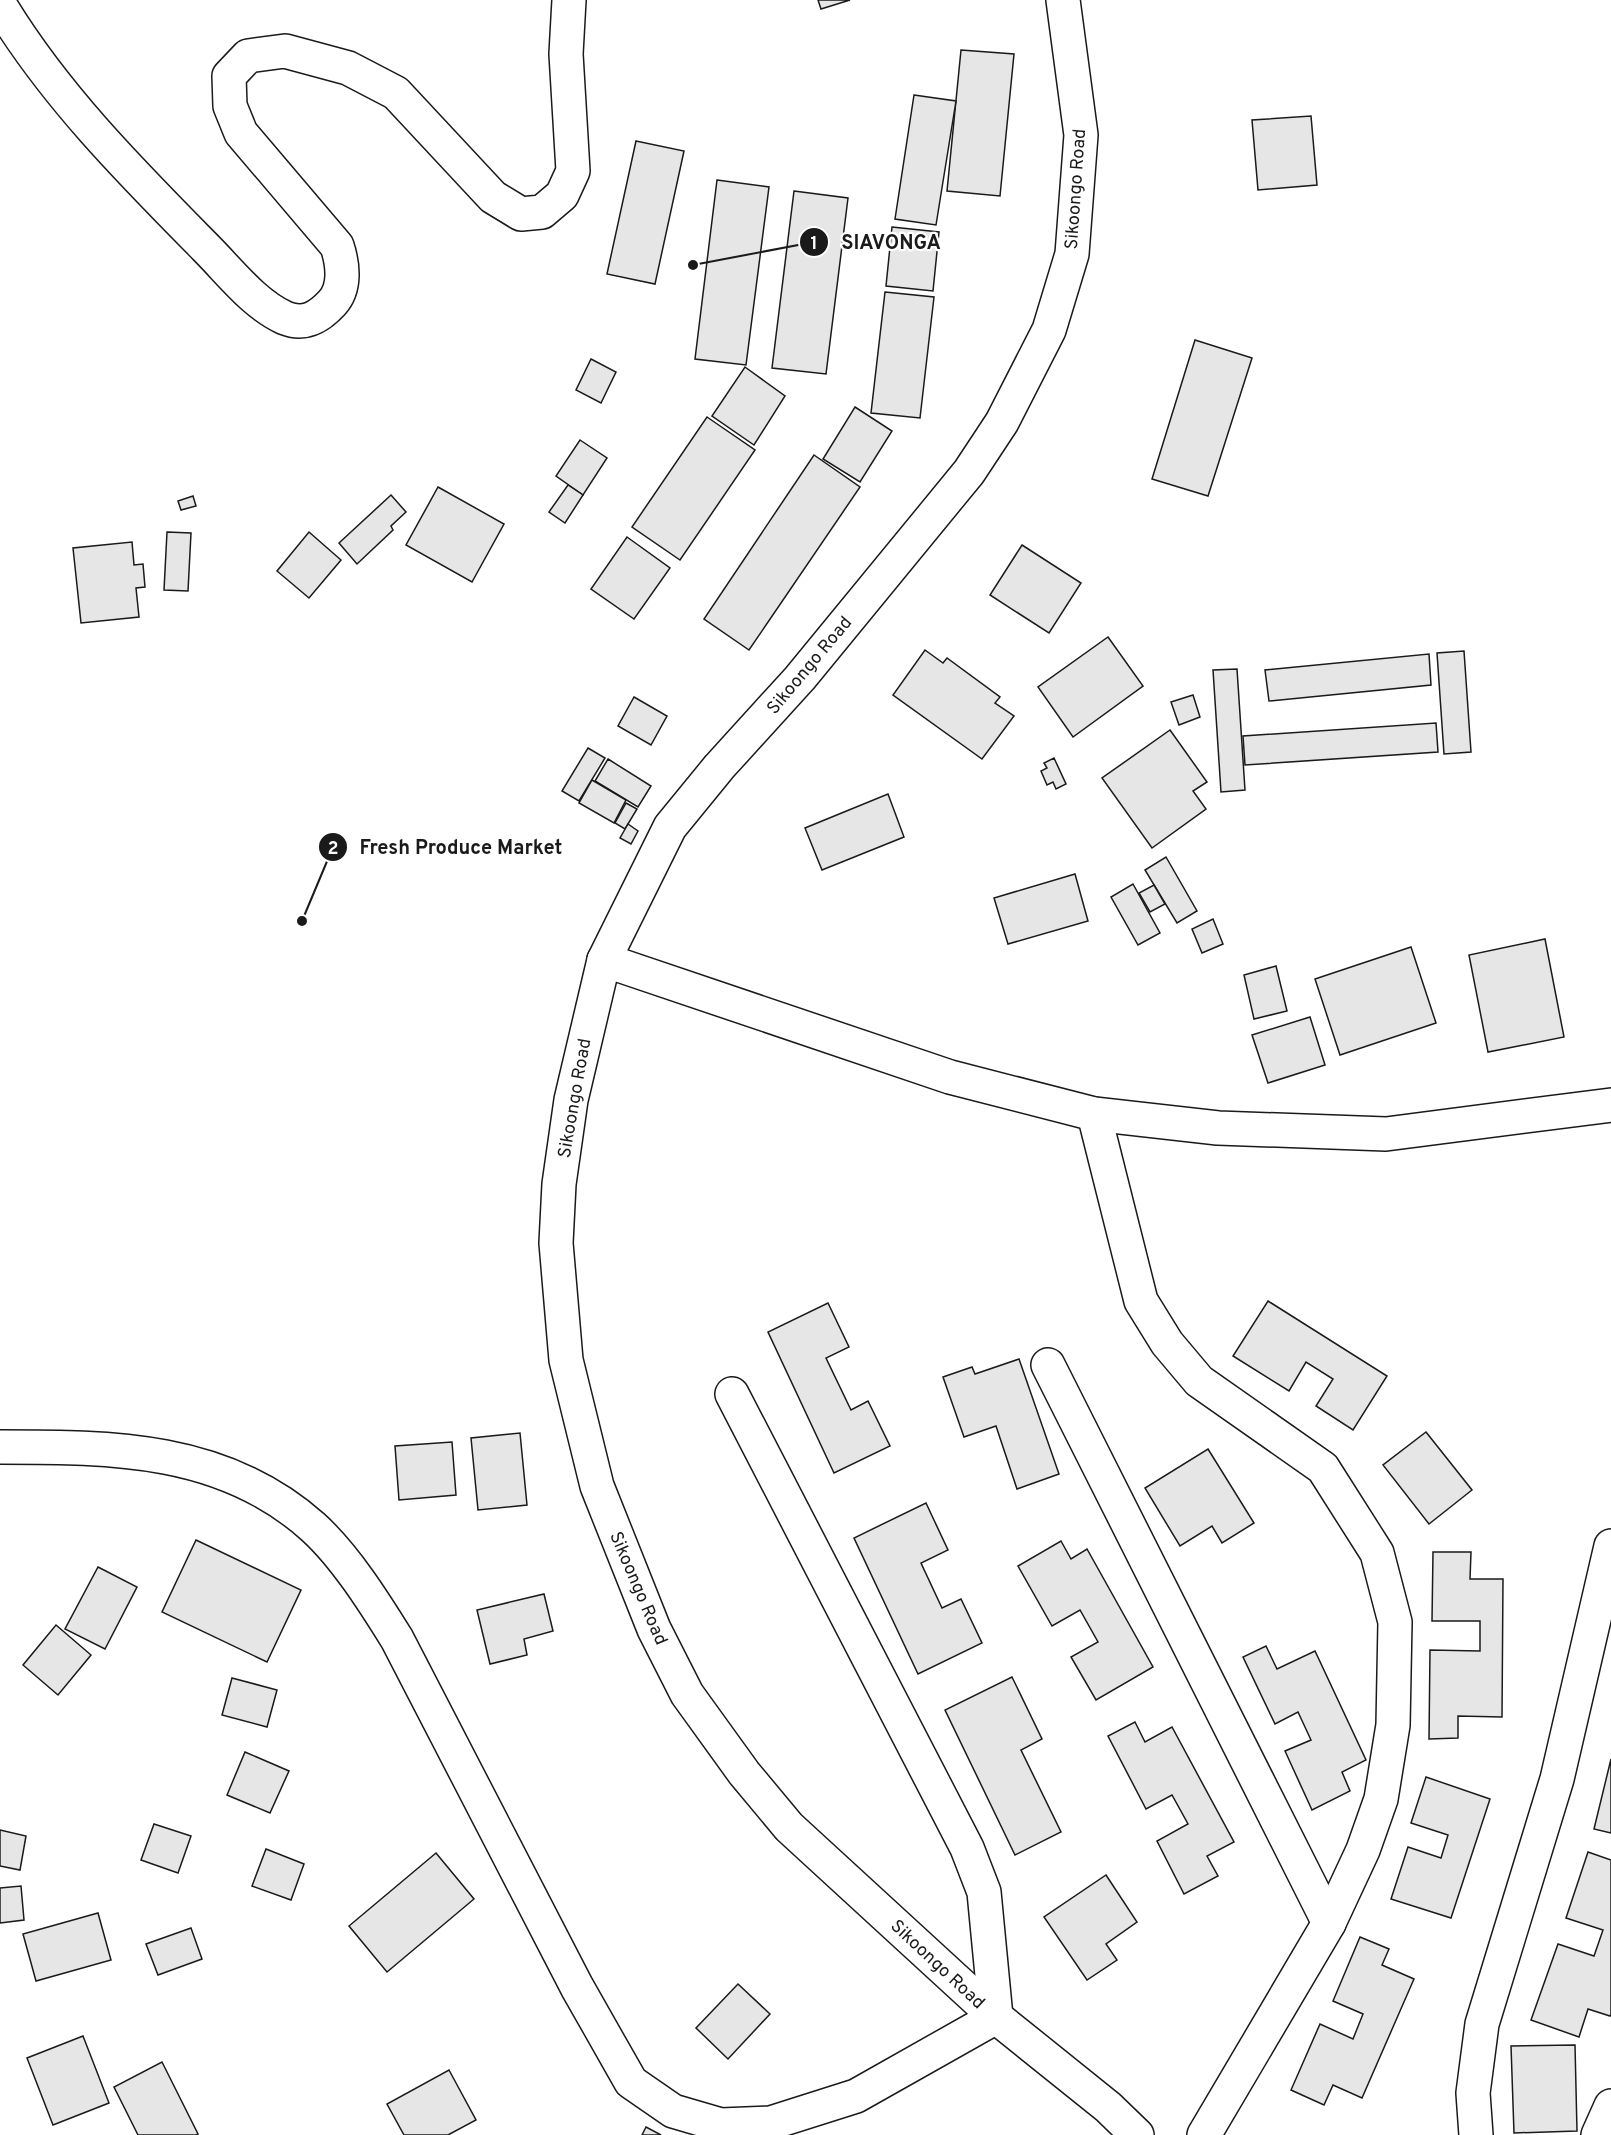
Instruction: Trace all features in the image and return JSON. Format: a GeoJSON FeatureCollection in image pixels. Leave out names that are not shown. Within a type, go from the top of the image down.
{"type":"FeatureCollection","features":[{"type":"Feature","properties":{"kind":"street"},"geometry":{"type":"LineString","coordinates":[[0,5],[27,49],[145,187],[253,295],[285,317],[302,322],[321,316],[336,299],[341,281],[342,262],[338,246],[241,134],[230,106],[229,76],[248,56],[285,51],[348,68],[396,93],[494,197],[521,214],[542,212],[562,195],[573,171],[566,54],[569,0]]}},
{"type":"Feature","properties":{"kind":"street","name":"Sikoongo Road"},"geometry":{"type":"LineString","coordinates":[[1063,0],[1081,135],[1072,254],[1049,330],[1002,422],[969,472],[800,678],[719,767],[670,827],[639,885],[604,960],[571,1100],[559,1184],[556,1243],[566,1360],[597,1486],[654,1629],[687,1694],[744,1773],[789,1827],[996,2017],[1108,2107],[1137,2135]]}},
{"type":"Feature","properties":{"kind":"street"},"geometry":{"type":"LineString","coordinates":[[604,960],[950,1077],[1094,1114],[1218,1128],[1386,1134],[1611,1105]]}},
{"type":"Feature","properties":{"kind":"street"},"geometry":{"type":"LineString","coordinates":[[1094,1114],[1141,1302],[1167,1343],[1199,1381],[1323,1468],[1377,1553],[1395,1622],[1393,1725],[1380,1799],[1363,1850],[1329,1923],[1204,2135]]}},
{"type":"Feature","properties":{"kind":"street"},"geometry":{"type":"LineString","coordinates":[[1048,1365],[1329,1923]]}},
{"type":"Feature","properties":{"kind":"street"},"geometry":{"type":"LineString","coordinates":[[0,1447],[98,1447],[180,1459],[220,1470],[271,1494],[314,1528],[369,1593],[397,1639],[577,1987],[631,2082],[673,2111],[721,2125],[771,2123],[856,2096],[996,2017],[984,1892],[967,1848],[732,1394]]}},
{"type":"Feature","properties":{"kind":"street"},"geometry":{"type":"LineString","coordinates":[[1476,2135],[1473,2093],[1482,2024],[1557,1779],[1611,1546]]}},
{"type":"Feature","properties":{"kind":"building"},"geometry":{"type":"Polygon","coordinates":[[[818,0],[850,0],[821,9],[818,0]]]}},
{"type":"Feature","properties":{"kind":"building"},"geometry":{"type":"Polygon","coordinates":[[[961,50],[1014,54],[1000,196],[947,191],[961,50]]]}},
{"type":"Feature","properties":{"kind":"building"},"geometry":{"type":"Polygon","coordinates":[[[914,95],[956,101],[936,225],[895,219],[914,95]]]}},
{"type":"Feature","properties":{"kind":"building"},"geometry":{"type":"Polygon","coordinates":[[[1311,116],[1317,185],[1258,190],[1252,120],[1311,116]]]}},
{"type":"Feature","properties":{"kind":"building"},"geometry":{"type":"Polygon","coordinates":[[[636,141],[684,151],[655,284],[607,274],[636,141]]]}},
{"type":"Feature","properties":{"kind":"building"},"geometry":{"type":"Polygon","coordinates":[[[717,180],[769,187],[746,365],[695,359],[717,180]]]}},
{"type":"Feature","properties":{"kind":"building"},"geometry":{"type":"Polygon","coordinates":[[[794,191],[848,198],[826,374],[772,368],[794,191]]]}},
{"type":"Feature","properties":{"kind":"building"},"geometry":{"type":"Polygon","coordinates":[[[892,227],[939,232],[933,291],[886,286],[892,227]]]}},
{"type":"Feature","properties":{"kind":"building"},"geometry":{"type":"Polygon","coordinates":[[[885,292],[934,297],[920,418],[871,413],[885,292]]]}},
{"type":"Feature","properties":{"kind":"building"},"geometry":{"type":"Polygon","coordinates":[[[1195,340],[1252,358],[1208,496],[1152,479],[1195,340]]]}},
{"type":"Feature","properties":{"kind":"building"},"geometry":{"type":"Polygon","coordinates":[[[591,359],[616,372],[601,403],[576,390],[591,359]]]}},
{"type":"Feature","properties":{"kind":"building"},"geometry":{"type":"Polygon","coordinates":[[[745,367],[785,396],[754,445],[712,416],[745,367]]]}},
{"type":"Feature","properties":{"kind":"building"},"geometry":{"type":"Polygon","coordinates":[[[855,407],[892,431],[860,482],[823,459],[855,407]]]}},
{"type":"Feature","properties":{"kind":"building"},"geometry":{"type":"Polygon","coordinates":[[[707,417],[755,450],[680,560],[632,527],[707,417]]]}},
{"type":"Feature","properties":{"kind":"building"},"geometry":{"type":"Polygon","coordinates":[[[580,440],[607,458],[583,495],[556,476],[580,440]]]}},
{"type":"Feature","properties":{"kind":"building"},"geometry":{"type":"Polygon","coordinates":[[[814,455],[860,487],[749,650],[704,619],[814,455]]]}},
{"type":"Feature","properties":{"kind":"building"},"geometry":{"type":"Polygon","coordinates":[[[568,485],[583,495],[565,523],[549,512],[568,485]]]}},
{"type":"Feature","properties":{"kind":"building"},"geometry":{"type":"Polygon","coordinates":[[[438,487],[504,524],[472,582],[406,545],[438,487]]]}},
{"type":"Feature","properties":{"kind":"building"},"geometry":{"type":"Polygon","coordinates":[[[391,495],[406,512],[391,526],[393,530],[357,564],[339,543],[391,495]]]}},
{"type":"Feature","properties":{"kind":"building"},"geometry":{"type":"Polygon","coordinates":[[[193,496],[196,506],[181,510],[178,501],[193,496]]]}},
{"type":"Feature","properties":{"kind":"building"},"geometry":{"type":"Polygon","coordinates":[[[167,532],[191,533],[188,591],[164,590],[167,532]]]}},
{"type":"Feature","properties":{"kind":"building"},"geometry":{"type":"Polygon","coordinates":[[[309,532],[341,560],[309,598],[277,571],[309,532]]]}},
{"type":"Feature","properties":{"kind":"building"},"geometry":{"type":"Polygon","coordinates":[[[627,537],[670,568],[634,619],[591,589],[627,537]]]}},
{"type":"Feature","properties":{"kind":"building"},"geometry":{"type":"Polygon","coordinates":[[[132,542],[134,565],[143,564],[145,587],[136,588],[139,617],[81,623],[73,548],[132,542]]]}},
{"type":"Feature","properties":{"kind":"building"},"geometry":{"type":"Polygon","coordinates":[[[1022,545],[1081,583],[1049,633],[990,595],[1022,545]]]}},
{"type":"Feature","properties":{"kind":"building"},"geometry":{"type":"Polygon","coordinates":[[[1108,637],[1143,686],[1073,737],[1038,687],[1108,637]]]}},
{"type":"Feature","properties":{"kind":"building"},"geometry":{"type":"Polygon","coordinates":[[[925,650],[943,663],[947,658],[1000,697],[995,703],[1014,716],[982,759],[893,695],[925,650]]]}},
{"type":"Feature","properties":{"kind":"building"},"geometry":{"type":"Polygon","coordinates":[[[1464,651],[1471,752],[1444,754],[1437,653],[1464,651]]]}},
{"type":"Feature","properties":{"kind":"building"},"geometry":{"type":"Polygon","coordinates":[[[1429,654],[1431,685],[1269,701],[1265,670],[1429,654]]]}},
{"type":"Feature","properties":{"kind":"building"},"geometry":{"type":"Polygon","coordinates":[[[1237,669],[1245,790],[1221,792],[1213,670],[1237,669]]]}},
{"type":"Feature","properties":{"kind":"building"},"geometry":{"type":"Polygon","coordinates":[[[1193,695],[1200,717],[1179,725],[1171,702],[1193,695]]]}},
{"type":"Feature","properties":{"kind":"building"},"geometry":{"type":"Polygon","coordinates":[[[634,697],[667,716],[651,745],[618,726],[634,697]]]}},
{"type":"Feature","properties":{"kind":"building"},"geometry":{"type":"Polygon","coordinates":[[[1436,723],[1438,752],[1245,765],[1243,736],[1436,723]]]}},
{"type":"Feature","properties":{"kind":"building"},"geometry":{"type":"Polygon","coordinates":[[[1170,730],[1207,782],[1193,791],[1206,809],[1152,848],[1102,778],[1170,730]]]}},
{"type":"Feature","properties":{"kind":"building"},"geometry":{"type":"Polygon","coordinates":[[[588,748],[605,758],[579,801],[562,791],[588,748]]]}},
{"type":"Feature","properties":{"kind":"building"},"geometry":{"type":"Polygon","coordinates":[[[1054,758],[1066,784],[1056,789],[1053,782],[1047,785],[1041,771],[1047,768],[1044,763],[1054,758]]]}},
{"type":"Feature","properties":{"kind":"building"},"geometry":{"type":"Polygon","coordinates":[[[608,759],[651,786],[638,807],[595,781],[608,759]]]}},
{"type":"Feature","properties":{"kind":"building"},"geometry":{"type":"Polygon","coordinates":[[[592,780],[626,800],[614,823],[579,803],[592,780]]]}},
{"type":"Feature","properties":{"kind":"building"},"geometry":{"type":"Polygon","coordinates":[[[888,794],[904,837],[822,870],[805,828],[888,794]]]}},
{"type":"Feature","properties":{"kind":"building"},"geometry":{"type":"Polygon","coordinates":[[[626,803],[637,809],[625,829],[615,823],[626,803]]]}},
{"type":"Feature","properties":{"kind":"building"},"geometry":{"type":"Polygon","coordinates":[[[628,824],[638,831],[631,844],[620,838],[628,824]]]}},
{"type":"Feature","properties":{"kind":"building"},"geometry":{"type":"Polygon","coordinates":[[[1166,857],[1197,911],[1177,923],[1145,870],[1166,857]]]}},
{"type":"Feature","properties":{"kind":"building"},"geometry":{"type":"Polygon","coordinates":[[[1075,874],[1088,921],[1008,944],[994,898],[1075,874]]]}},
{"type":"Feature","properties":{"kind":"building"},"geometry":{"type":"Polygon","coordinates":[[[1133,884],[1160,933],[1138,945],[1111,897],[1133,884]]]}},
{"type":"Feature","properties":{"kind":"building"},"geometry":{"type":"Polygon","coordinates":[[[1154,885],[1165,904],[1150,912],[1139,893],[1154,885]]]}},
{"type":"Feature","properties":{"kind":"building"},"geometry":{"type":"Polygon","coordinates":[[[1213,919],[1223,944],[1202,953],[1192,929],[1213,919]]]}},
{"type":"Feature","properties":{"kind":"building"},"geometry":{"type":"Polygon","coordinates":[[[1545,939],[1564,1037],[1488,1052],[1469,955],[1545,939]]]}},
{"type":"Feature","properties":{"kind":"building"},"geometry":{"type":"Polygon","coordinates":[[[1411,947],[1436,1023],[1340,1055],[1315,979],[1411,947]]]}},
{"type":"Feature","properties":{"kind":"building"},"geometry":{"type":"Polygon","coordinates":[[[1276,966],[1287,1011],[1254,1019],[1244,975],[1276,966]]]}},
{"type":"Feature","properties":{"kind":"building"},"geometry":{"type":"Polygon","coordinates":[[[1310,1017],[1325,1065],[1268,1083],[1252,1035],[1310,1017]]]}},
{"type":"Feature","properties":{"kind":"building"},"geometry":{"type":"Polygon","coordinates":[[[1268,1301],[1387,1376],[1353,1430],[1316,1406],[1333,1379],[1306,1362],[1289,1391],[1233,1356],[1268,1301]]]}},
{"type":"Feature","properties":{"kind":"building"},"geometry":{"type":"Polygon","coordinates":[[[828,1303],[849,1347],[826,1358],[851,1410],[868,1401],[890,1446],[834,1473],[768,1332],[828,1303]]]}},
{"type":"Feature","properties":{"kind":"building"},"geometry":{"type":"Polygon","coordinates":[[[1019,1359],[1059,1474],[1017,1489],[996,1426],[964,1437],[943,1377],[972,1367],[975,1374],[1019,1359]]]}},
{"type":"Feature","properties":{"kind":"building"},"geometry":{"type":"Polygon","coordinates":[[[1426,1432],[1472,1490],[1429,1524],[1383,1465],[1426,1432]]]}},
{"type":"Feature","properties":{"kind":"building"},"geometry":{"type":"Polygon","coordinates":[[[520,1433],[527,1505],[478,1510],[471,1438],[520,1433]]]}},
{"type":"Feature","properties":{"kind":"building"},"geometry":{"type":"Polygon","coordinates":[[[452,1442],[456,1495],[399,1500],[395,1446],[452,1442]]]}},
{"type":"Feature","properties":{"kind":"building"},"geometry":{"type":"Polygon","coordinates":[[[1208,1449],[1254,1523],[1222,1543],[1212,1526],[1180,1546],[1145,1488],[1208,1449]]]}},
{"type":"Feature","properties":{"kind":"building"},"geometry":{"type":"Polygon","coordinates":[[[926,1503],[948,1550],[921,1563],[942,1608],[961,1599],[982,1643],[918,1674],[854,1538],[926,1503]]]}},
{"type":"Feature","properties":{"kind":"building"},"geometry":{"type":"Polygon","coordinates":[[[196,1540],[301,1590],[267,1662],[162,1612],[196,1540]]]}},
{"type":"Feature","properties":{"kind":"building"},"geometry":{"type":"Polygon","coordinates":[[[1061,1541],[1071,1559],[1087,1549],[1153,1667],[1096,1700],[1071,1657],[1098,1642],[1080,1610],[1052,1626],[1018,1566],[1061,1541]]]}},
{"type":"Feature","properties":{"kind":"building"},"geometry":{"type":"Polygon","coordinates":[[[1433,1552],[1471,1552],[1470,1579],[1503,1579],[1502,1717],[1458,1716],[1458,1738],[1429,1739],[1430,1650],[1480,1651],[1480,1621],[1432,1621],[1433,1552]]]}},
{"type":"Feature","properties":{"kind":"building"},"geometry":{"type":"Polygon","coordinates":[[[98,1567],[137,1587],[105,1649],[65,1629],[98,1567]]]}},
{"type":"Feature","properties":{"kind":"building"},"geometry":{"type":"Polygon","coordinates":[[[544,1594],[553,1631],[524,1639],[527,1655],[490,1664],[477,1610],[544,1594]]]}},
{"type":"Feature","properties":{"kind":"building"},"geometry":{"type":"Polygon","coordinates":[[[56,1625],[91,1655],[58,1695],[23,1665],[56,1625]]]}},
{"type":"Feature","properties":{"kind":"building"},"geometry":{"type":"Polygon","coordinates":[[[1266,1646],[1277,1669],[1315,1651],[1366,1760],[1342,1772],[1350,1791],[1312,1810],[1285,1751],[1311,1740],[1298,1712],[1275,1724],[1243,1657],[1266,1646]]]}},
{"type":"Feature","properties":{"kind":"building"},"geometry":{"type":"Polygon","coordinates":[[[1012,1677],[1042,1739],[1021,1750],[1061,1832],[1015,1855],[945,1710],[1012,1677]]]}},
{"type":"Feature","properties":{"kind":"building"},"geometry":{"type":"Polygon","coordinates":[[[232,1678],[277,1690],[267,1727],[222,1715],[232,1678]]]}},
{"type":"Feature","properties":{"kind":"building"},"geometry":{"type":"Polygon","coordinates":[[[1135,1722],[1145,1742],[1172,1727],[1234,1842],[1207,1856],[1218,1876],[1184,1894],[1157,1841],[1188,1824],[1172,1795],[1146,1809],[1108,1736],[1135,1722]]]}},
{"type":"Feature","properties":{"kind":"building"},"geometry":{"type":"Polygon","coordinates":[[[245,1752],[289,1771],[270,1813],[227,1795],[245,1752]]]}},
{"type":"Feature","properties":{"kind":"building"},"geometry":{"type":"Polygon","coordinates":[[[1611,1759],[1611,1833],[1594,1829],[1611,1759]]]}},
{"type":"Feature","properties":{"kind":"building"},"geometry":{"type":"Polygon","coordinates":[[[1426,1777],[1490,1799],[1451,1918],[1391,1899],[1408,1847],[1441,1858],[1448,1835],[1411,1823],[1426,1777]]]}},
{"type":"Feature","properties":{"kind":"building"},"geometry":{"type":"Polygon","coordinates":[[[154,1824],[191,1836],[178,1873],[141,1860],[154,1824]]]}},
{"type":"Feature","properties":{"kind":"building"},"geometry":{"type":"Polygon","coordinates":[[[0,1830],[26,1836],[20,1870],[0,1866],[0,1830]]]}},
{"type":"Feature","properties":{"kind":"building"},"geometry":{"type":"Polygon","coordinates":[[[266,1849],[304,1864],[291,1900],[252,1886],[266,1849]]]}},
{"type":"Feature","properties":{"kind":"building"},"geometry":{"type":"Polygon","coordinates":[[[1588,1852],[1611,1860],[1611,2014],[1610,2016],[1588,2009],[1579,2037],[1531,2020],[1558,1944],[1594,1956],[1603,1930],[1566,1918],[1588,1852]]]}},
{"type":"Feature","properties":{"kind":"building"},"geometry":{"type":"Polygon","coordinates":[[[436,1853],[474,1899],[387,1972],[349,1926],[436,1853]]]}},
{"type":"Feature","properties":{"kind":"building"},"geometry":{"type":"Polygon","coordinates":[[[1106,1875],[1137,1922],[1106,1944],[1117,1960],[1087,1980],[1044,1917],[1106,1875]]]}},
{"type":"Feature","properties":{"kind":"building"},"geometry":{"type":"Polygon","coordinates":[[[21,1886],[24,1920],[0,1923],[0,1888],[21,1886]]]}},
{"type":"Feature","properties":{"kind":"building"},"geometry":{"type":"Polygon","coordinates":[[[98,1913],[111,1960],[36,1981],[23,1934],[98,1913]]]}},
{"type":"Feature","properties":{"kind":"building"},"geometry":{"type":"Polygon","coordinates":[[[191,1928],[202,1959],[158,1975],[146,1944],[191,1928]]]}},
{"type":"Feature","properties":{"kind":"building"},"geometry":{"type":"Polygon","coordinates":[[[1360,1937],[1389,1949],[1382,1965],[1414,1979],[1362,2098],[1333,2085],[1324,2105],[1291,2090],[1320,2024],[1353,2039],[1363,2014],[1333,2001],[1360,1937]]]}},
{"type":"Feature","properties":{"kind":"building"},"geometry":{"type":"Polygon","coordinates":[[[738,1984],[770,2014],[728,2059],[696,2028],[738,1984]]]}},
{"type":"Feature","properties":{"kind":"building"},"geometry":{"type":"Polygon","coordinates":[[[83,2036],[109,2103],[53,2125],[27,2058],[83,2036]]]}},
{"type":"Feature","properties":{"kind":"building"},"geometry":{"type":"Polygon","coordinates":[[[1575,2045],[1577,2131],[1514,2133],[1511,2046],[1575,2045]]]}},
{"type":"Feature","properties":{"kind":"building"},"geometry":{"type":"Polygon","coordinates":[[[162,2062],[198,2134],[196,2135],[138,2135],[114,2087],[162,2062]]]}},
{"type":"Feature","properties":{"kind":"building"},"geometry":{"type":"Polygon","coordinates":[[[449,2070],[476,2120],[448,2135],[404,2135],[387,2104],[449,2070]]]}},
{"type":"Feature","properties":{"kind":"building"},"geometry":{"type":"Polygon","coordinates":[[[646,2127],[661,2135],[642,2135],[646,2127]]]}},
{"type":"Feature","properties":{"kind":"place","name":"SIAVONGA"},"geometry":{"type":"Point","coordinates":[693,265]}},
{"type":"Feature","properties":{"kind":"place","name":"Fresh Produce Market"},"geometry":{"type":"Point","coordinates":[302,921]}}]}
